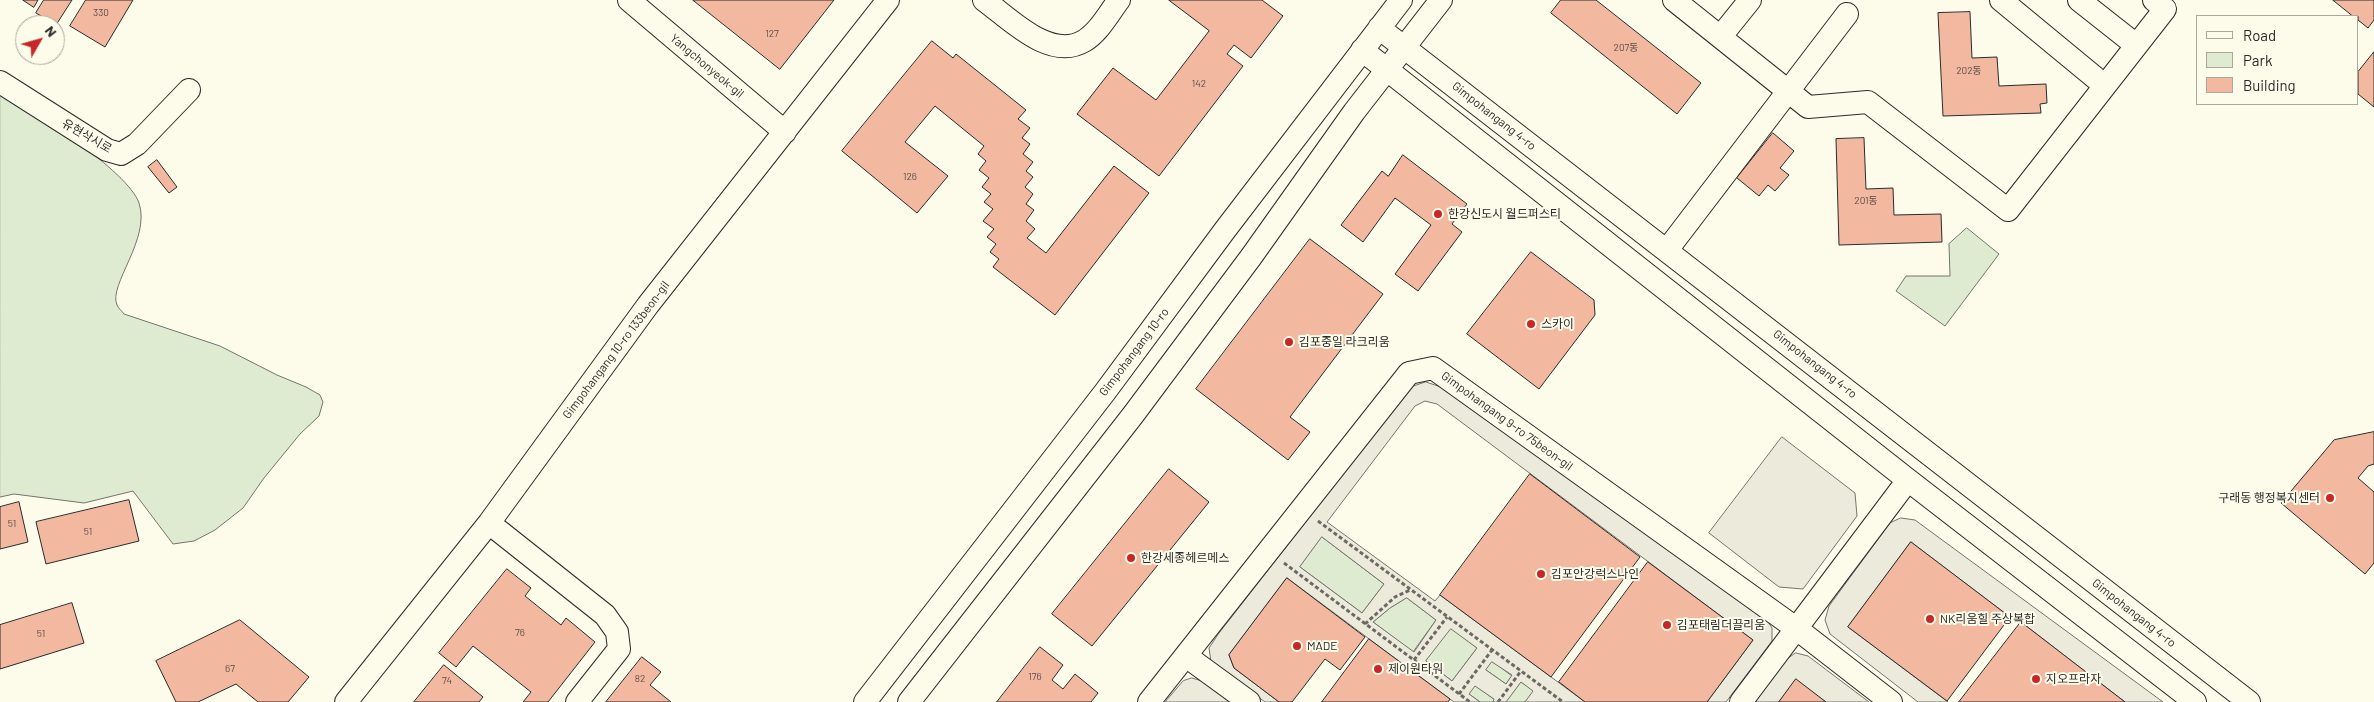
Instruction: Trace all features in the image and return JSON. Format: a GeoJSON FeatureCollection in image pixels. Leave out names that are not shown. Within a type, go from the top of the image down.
{"type":"FeatureCollection","features":[{"type":"Feature","properties":{"kind":"street","name":"Yangchonyeok-gil"},"geometry":{"type":"LineString","coordinates":[[629,0],[785,132]]}},
{"type":"Feature","properties":{"kind":"street","name":"Gimpohangang 10-ro 133beon-gil"},"geometry":{"type":"LineString","coordinates":[[346,702],[489,523],[648,305],[888,0]]}},
{"type":"Feature","properties":{"kind":"street"},"geometry":{"type":"LineString","coordinates":[[984,0],[1040,40],[1064,47],[1085,40],[1120,0]]}},
{"type":"Feature","properties":{"kind":"street","name":"Gimpohangang 10-ro"},"geometry":{"type":"LineString","coordinates":[[865,702],[1106,392],[1225,230],[1401,0]]}},
{"type":"Feature","properties":{"kind":"street"},"geometry":{"type":"LineString","coordinates":[[909,702],[1133,415],[1240,273],[1386,68],[1441,0]]}},
{"type":"Feature","properties":{"kind":"street"},"geometry":{"type":"LineString","coordinates":[[1674,0],[1808,107],[1868,102],[2008,210],[2165,9],[2154,0]]}},
{"type":"Feature","properties":{"kind":"street"},"geometry":{"type":"LineString","coordinates":[[1721,36],[1750,0]]}},
{"type":"Feature","properties":{"kind":"street"},"geometry":{"type":"LineString","coordinates":[[2001,0],[2104,85]]}},
{"type":"Feature","properties":{"kind":"street"},"geometry":{"type":"LineString","coordinates":[[2079,0],[2136,45]]}},
{"type":"Feature","properties":{"kind":"street"},"geometry":{"type":"LineString","coordinates":[[1667,250],[1847,14]]}},
{"type":"Feature","properties":{"kind":"street","name":"Gimpohangang 4-ro"},"geometry":{"type":"LineString","coordinates":[[1379,28],[2249,702]]}},
{"type":"Feature","properties":{"kind":"street"},"geometry":{"type":"LineString","coordinates":[[1362,50],[1908,480],[2195,702]]}},
{"type":"Feature","properties":{"kind":"street","name":"유현삭시로"},"geometry":{"type":"LineString","coordinates":[[0,82],[107,150],[121,154],[137,144],[188,90]]}},
{"type":"Feature","properties":{"kind":"street","name":"Gimpohangang 9-ro 75beon-gil"},"geometry":{"type":"LineString","coordinates":[[1149,702],[1409,373],[1433,368],[1797,629],[1891,702]]}},
{"type":"Feature","properties":{"kind":"street"},"geometry":{"type":"LineString","coordinates":[[1741,702],[1908,480]]}},
{"type":"Feature","properties":{"kind":"street"},"geometry":{"type":"LineString","coordinates":[[489,523],[605,615],[617,632],[619,649],[577,702]]}},
{"type":"Feature","properties":{"kind":"street"},"geometry":{"type":"LineString","coordinates":[[1186,656],[1249,702]]}},
{"type":"Feature","properties":{"kind":"path"},"geometry":{"type":"LineString","coordinates":[[1316,520],[1563,702]]}},
{"type":"Feature","properties":{"kind":"path"},"geometry":{"type":"LineString","coordinates":[[1284,562],[1470,702]]}},
{"type":"Feature","properties":{"kind":"path"},"geometry":{"type":"LineString","coordinates":[[1365,624],[1389,602],[1411,590]]}},
{"type":"Feature","properties":{"kind":"path"},"geometry":{"type":"LineString","coordinates":[[1414,660],[1448,617]]}},
{"type":"Feature","properties":{"kind":"path"},"geometry":{"type":"LineString","coordinates":[[1459,694],[1492,650]]}},
{"type":"Feature","properties":{"kind":"path"},"geometry":{"type":"LineString","coordinates":[[1498,702],[1521,671]]}},
{"type":"Feature","properties":{"kind":"green space"},"geometry":{"type":"Polygon","coordinates":[[[0,91],[55,126],[98,158],[131,190],[139,203],[141,217],[139,231],[116,296],[118,306],[124,314],[220,346],[320,395],[323,402],[319,416],[300,434],[264,478],[243,508],[215,530],[194,541],[173,544],[133,491],[84,503],[14,494],[0,497],[0,91]]]}},
{"type":"Feature","properties":{"kind":"green space"},"geometry":{"type":"Polygon","coordinates":[[[1967,228],[1999,254],[1945,326],[1896,291],[1906,276],[1950,276],[1949,244],[1967,228]]]}},
{"type":"Feature","properties":{"kind":"green space"},"geometry":{"type":"Polygon","coordinates":[[[1322,537],[1384,584],[1362,613],[1300,567],[1322,537]]]}},
{"type":"Feature","properties":{"kind":"green space"},"geometry":{"type":"Polygon","coordinates":[[[1407,598],[1436,620],[1413,652],[1373,622],[1390,608],[1407,598]]]}},
{"type":"Feature","properties":{"kind":"green space"},"geometry":{"type":"Polygon","coordinates":[[[1451,628],[1477,648],[1452,681],[1426,661],[1451,628]]]}},
{"type":"Feature","properties":{"kind":"green space"},"geometry":{"type":"Polygon","coordinates":[[[1492,661],[1512,676],[1506,684],[1486,670],[1492,661]]]}},
{"type":"Feature","properties":{"kind":"green space"},"geometry":{"type":"Polygon","coordinates":[[[1521,682],[1534,691],[1525,702],[1506,702],[1521,682]]]}},
{"type":"Feature","properties":{"kind":"green space"},"geometry":{"type":"Polygon","coordinates":[[[1475,685],[1495,700],[1493,702],[1480,702],[1469,694],[1475,685]]]}},
{"type":"Feature","properties":{"kind":"shaded area"},"geometry":{"type":"Polygon","coordinates":[[[1426,382],[1444,388],[1765,617],[1772,628],[1772,641],[1726,702],[1707,702],[1753,640],[1437,404],[1425,401],[1415,406],[1327,522],[1435,601],[1440,595],[1585,702],[1525,702],[1533,691],[1521,682],[1506,702],[1493,702],[1494,699],[1475,686],[1469,694],[1480,702],[1454,702],[1287,578],[1229,655],[1234,668],[1279,702],[1265,702],[1211,662],[1209,648],[1219,633],[1411,387],[1426,382]],[[1322,537],[1300,567],[1362,613],[1384,584],[1322,537]],[[1407,598],[1390,608],[1373,622],[1414,652],[1436,620],[1407,598]],[[1451,629],[1426,661],[1452,681],[1477,648],[1451,629]],[[1492,662],[1486,670],[1506,684],[1512,675],[1492,662]]]}},
{"type":"Feature","properties":{"kind":"shaded area"},"geometry":{"type":"Polygon","coordinates":[[[1782,437],[1855,493],[1857,516],[1803,589],[1779,587],[1709,533],[1782,437]]]}},
{"type":"Feature","properties":{"kind":"shaded area"},"geometry":{"type":"Polygon","coordinates":[[[1901,518],[1915,520],[2163,702],[2125,702],[2021,622],[2010,617],[1911,542],[1848,627],[1948,702],[1918,702],[1830,634],[1825,620],[1829,606],[1890,523],[1901,518]]]}},
{"type":"Feature","properties":{"kind":"shaded area"},"geometry":{"type":"Polygon","coordinates":[[[1796,653],[1808,656],[1869,702],[1826,702],[1796,680],[1779,702],[1754,702],[1787,659],[1796,653]]]}},
{"type":"Feature","properties":{"kind":"shaded area"},"geometry":{"type":"Polygon","coordinates":[[[1192,678],[1202,681],[1230,702],[1165,702],[1183,681],[1192,678]]]}},
{"type":"Feature","properties":{"kind":"building"},"geometry":{"type":"Polygon","coordinates":[[[23,0],[38,0],[34,7],[23,0]]]}},
{"type":"Feature","properties":{"kind":"building"},"geometry":{"type":"Polygon","coordinates":[[[44,0],[72,0],[62,15],[39,15],[36,13],[44,0]]]}},
{"type":"Feature","properties":{"kind":"building"},"geometry":{"type":"Polygon","coordinates":[[[86,0],[133,0],[105,47],[70,26],[86,0]]]}},
{"type":"Feature","properties":{"kind":"building"},"geometry":{"type":"Polygon","coordinates":[[[693,0],[834,0],[780,69],[693,0]]]}},
{"type":"Feature","properties":{"kind":"building"},"geometry":{"type":"Polygon","coordinates":[[[1169,0],[1262,0],[1283,16],[1251,58],[1234,45],[1227,54],[1243,66],[1159,176],[1077,114],[1113,68],[1156,100],[1209,31],[1169,0]]]}},
{"type":"Feature","properties":{"kind":"building"},"geometry":{"type":"Polygon","coordinates":[[[1561,0],[1596,0],[1701,83],[1677,114],[1551,13],[1561,0]]]}},
{"type":"Feature","properties":{"kind":"building"},"geometry":{"type":"Polygon","coordinates":[[[2333,0],[2374,0],[2374,20],[2368,28],[2359,21],[2359,15],[2352,15],[2333,0]]]}},
{"type":"Feature","properties":{"kind":"building"},"geometry":{"type":"Polygon","coordinates":[[[1970,12],[1972,58],[1997,57],[1999,86],[2046,84],[2047,103],[2040,104],[2041,113],[1943,116],[1938,13],[1970,12]]]}},
{"type":"Feature","properties":{"kind":"building"},"geometry":{"type":"Polygon","coordinates":[[[932,41],[953,58],[956,54],[1026,110],[1018,119],[1030,128],[1022,138],[1030,144],[1023,154],[1033,162],[1026,171],[1033,177],[1025,187],[1033,194],[1026,204],[1034,210],[1026,221],[1035,229],[1027,238],[1046,253],[1114,166],[1149,193],[1055,315],[993,267],[999,259],[990,252],[996,244],[987,237],[994,229],[983,221],[993,209],[984,202],[991,194],[982,187],[989,178],[979,170],[986,161],[978,154],[984,146],[935,106],[905,142],[948,176],[917,213],[842,151],[932,41]]]}},
{"type":"Feature","properties":{"kind":"building"},"geometry":{"type":"Polygon","coordinates":[[[2374,52],[2374,107],[2359,95],[2359,71],[2374,52]]]}},
{"type":"Feature","properties":{"kind":"building"},"geometry":{"type":"Polygon","coordinates":[[[1773,133],[1794,151],[1780,168],[1789,175],[1775,191],[1768,185],[1759,196],[1737,178],[1773,133]]]}},
{"type":"Feature","properties":{"kind":"building"},"geometry":{"type":"Polygon","coordinates":[[[1864,138],[1866,189],[1893,188],[1894,215],[1941,214],[1942,242],[1839,245],[1836,139],[1864,138]]]}},
{"type":"Feature","properties":{"kind":"building","name":"한강신도시 월드퍼스티"},"geometry":{"type":"Polygon","coordinates":[[[1403,155],[1467,204],[1452,224],[1462,232],[1418,291],[1395,274],[1431,225],[1395,198],[1363,242],[1341,225],[1382,171],[1388,176],[1403,155]]]}},
{"type":"Feature","properties":{"kind":"building"},"geometry":{"type":"Polygon","coordinates":[[[157,160],[177,187],[169,193],[148,167],[157,160]]]}},
{"type":"Feature","properties":{"kind":"building","name":"김포중일 라크리움"},"geometry":{"type":"Polygon","coordinates":[[[1310,239],[1383,294],[1290,417],[1310,432],[1288,460],[1196,389],[1310,239]]]}},
{"type":"Feature","properties":{"kind":"building","name":"스카이"},"geometry":{"type":"Polygon","coordinates":[[[1531,252],[1594,300],[1595,315],[1539,389],[1467,334],[1531,252]]]}},
{"type":"Feature","properties":{"kind":"building","name":"구래동 행정복지센터"},"geometry":{"type":"Polygon","coordinates":[[[2374,432],[2374,464],[2368,466],[2358,478],[2374,492],[2374,563],[2365,574],[2281,503],[2334,440],[2374,432]]]}},
{"type":"Feature","properties":{"kind":"building","name":"한강세종헤르메스"},"geometry":{"type":"Polygon","coordinates":[[[1169,469],[1209,502],[1092,646],[1052,614],[1169,469]]]}},
{"type":"Feature","properties":{"kind":"building","name":"김포안강럭스나인"},"geometry":{"type":"Polygon","coordinates":[[[1530,474],[1640,557],[1551,677],[1440,595],[1530,474]]]}},
{"type":"Feature","properties":{"kind":"building"},"geometry":{"type":"Polygon","coordinates":[[[129,500],[139,541],[46,564],[36,522],[129,500]]]}},
{"type":"Feature","properties":{"kind":"building"},"geometry":{"type":"Polygon","coordinates":[[[19,502],[28,542],[0,549],[0,507],[19,502]]]}},
{"type":"Feature","properties":{"kind":"building","name":"NK리움힐 주상복합"},"geometry":{"type":"Polygon","coordinates":[[[1911,542],[2010,617],[1947,701],[1848,627],[1911,542]]]}},
{"type":"Feature","properties":{"kind":"building","name":"김포태림더끌리움"},"geometry":{"type":"Polygon","coordinates":[[[1648,562],[1753,640],[1707,702],[1585,702],[1559,682],[1648,562]]]}},
{"type":"Feature","properties":{"kind":"building"},"geometry":{"type":"Polygon","coordinates":[[[507,569],[531,588],[525,596],[561,625],[566,618],[595,642],[548,702],[523,702],[531,692],[473,646],[456,667],[439,653],[507,569]]]}},
{"type":"Feature","properties":{"kind":"building","name":"MADE"},"geometry":{"type":"Polygon","coordinates":[[[1287,578],[1365,637],[1340,670],[1325,659],[1292,702],[1279,702],[1234,668],[1229,655],[1287,578]]]}},
{"type":"Feature","properties":{"kind":"building"},"geometry":{"type":"Polygon","coordinates":[[[72,603],[84,643],[0,669],[0,625],[72,603]]]}},
{"type":"Feature","properties":{"kind":"building"},"geometry":{"type":"Polygon","coordinates":[[[240,620],[309,677],[288,702],[258,702],[236,684],[198,702],[176,702],[156,661],[240,620]]]}},
{"type":"Feature","properties":{"kind":"building","name":"지오프라자"},"geometry":{"type":"Polygon","coordinates":[[[2021,622],[2125,702],[1959,702],[2021,622]]]}},
{"type":"Feature","properties":{"kind":"building","name":"제이원타워"},"geometry":{"type":"Polygon","coordinates":[[[1369,639],[1450,699],[1448,702],[1322,702],[1369,639]]]}},
{"type":"Feature","properties":{"kind":"building"},"geometry":{"type":"Polygon","coordinates":[[[1040,647],[1063,665],[1052,680],[1063,689],[1075,674],[1098,693],[1091,702],[997,702],[1040,647]]]}},
{"type":"Feature","properties":{"kind":"building"},"geometry":{"type":"Polygon","coordinates":[[[642,657],[661,672],[650,685],[671,702],[606,702],[642,657]]]}},
{"type":"Feature","properties":{"kind":"building"},"geometry":{"type":"Polygon","coordinates":[[[444,665],[483,697],[479,702],[414,702],[444,665]]]}},
{"type":"Feature","properties":{"kind":"building"},"geometry":{"type":"Polygon","coordinates":[[[1796,679],[1826,702],[1779,702],[1796,679]]]}},
{"type":"Feature","properties":{"kind":"place","name":"한강신도시 월드퍼스티"},"geometry":{"type":"Point","coordinates":[1438,214]}},
{"type":"Feature","properties":{"kind":"place","name":"스카이"},"geometry":{"type":"Point","coordinates":[1531,324]}},
{"type":"Feature","properties":{"kind":"place","name":"김포중일 라크리움"},"geometry":{"type":"Point","coordinates":[1289,342]}},
{"type":"Feature","properties":{"kind":"place","name":"구래동 행정복지센터"},"geometry":{"type":"Point","coordinates":[2330,498]}},
{"type":"Feature","properties":{"kind":"place","name":"한강세종헤르메스"},"geometry":{"type":"Point","coordinates":[1131,558]}},
{"type":"Feature","properties":{"kind":"place","name":"김포안강럭스나인"},"geometry":{"type":"Point","coordinates":[1541,574]}},
{"type":"Feature","properties":{"kind":"place","name":"NK리움힐 주상복합"},"geometry":{"type":"Point","coordinates":[1930,619]}},
{"type":"Feature","properties":{"kind":"place","name":"김포태림더끌리움"},"geometry":{"type":"Point","coordinates":[1667,625]}},
{"type":"Feature","properties":{"kind":"place","name":"MADE"},"geometry":{"type":"Point","coordinates":[1297,646]}},
{"type":"Feature","properties":{"kind":"place","name":"제이원타워"},"geometry":{"type":"Point","coordinates":[1378,669]}},
{"type":"Feature","properties":{"kind":"place","name":"지오프라자"},"geometry":{"type":"Point","coordinates":[2036,679]}}]}
